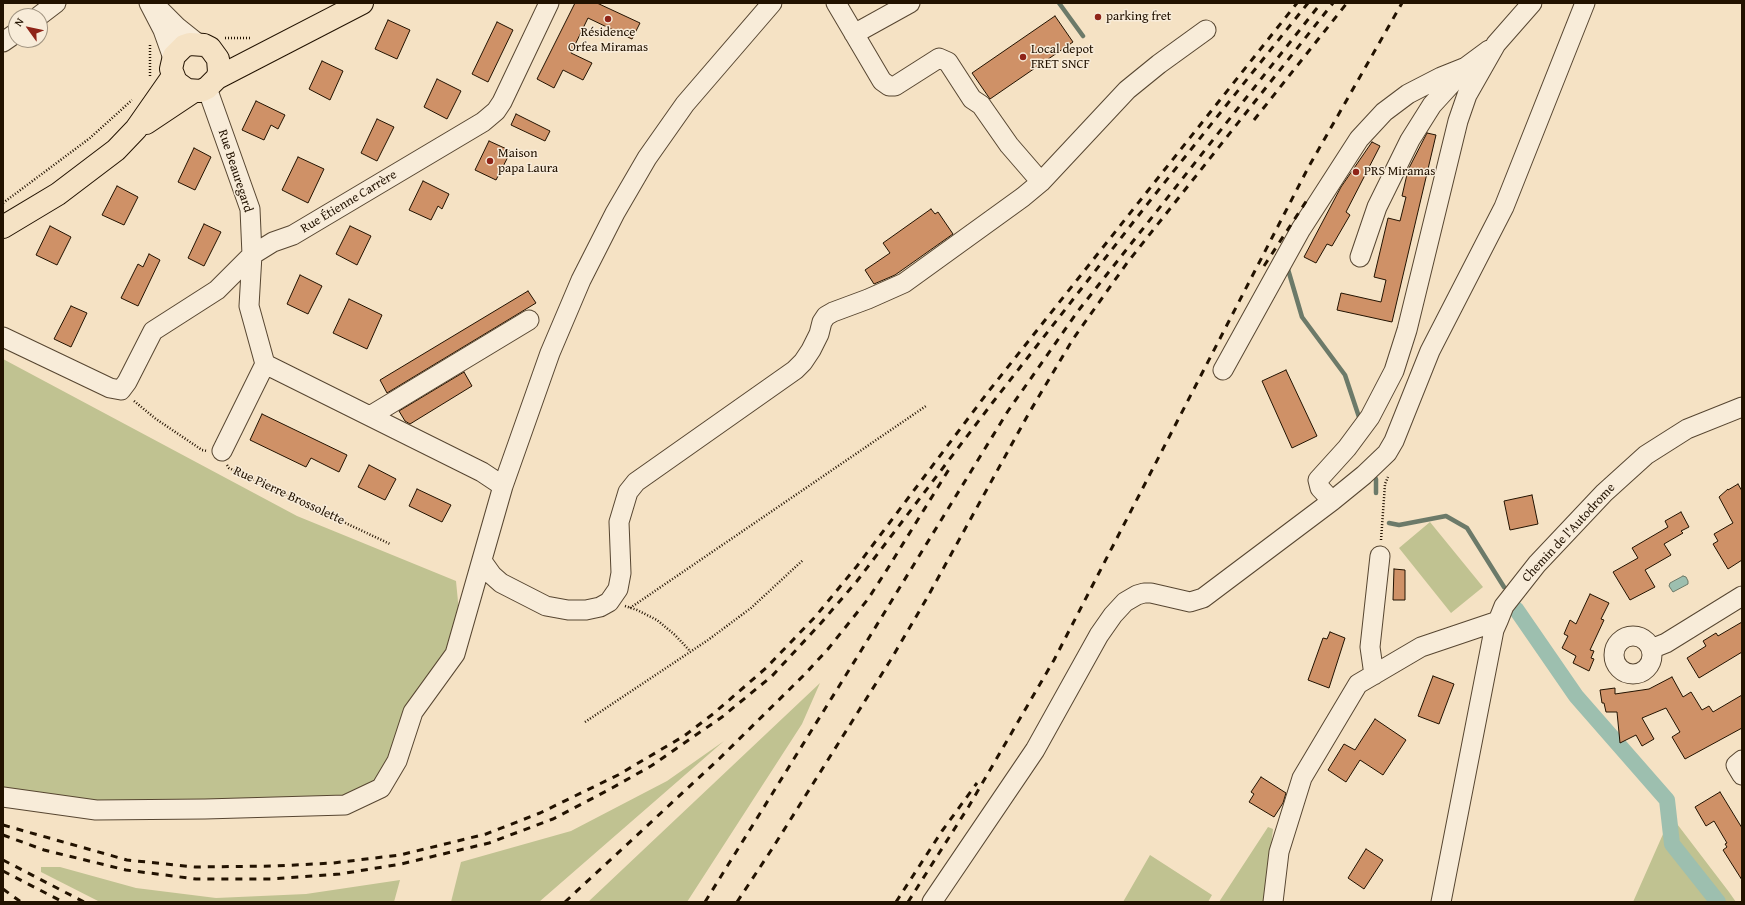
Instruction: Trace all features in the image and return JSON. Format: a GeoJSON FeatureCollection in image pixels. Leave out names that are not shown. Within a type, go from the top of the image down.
{"type":"FeatureCollection","features":[{"type":"Feature","properties":{"kind":"main road"},"geometry":{"type":"LineString","coordinates":[[136,129],[206,86],[269,51],[362,3]]}},
{"type":"Feature","properties":{"kind":"main road"},"geometry":{"type":"LineString","coordinates":[[3,227],[58,194],[116,150],[136,129],[173,67],[178,50],[184,46],[269,51]]}},
{"type":"Feature","properties":{"kind":"main road"},"geometry":{"type":"LineString","coordinates":[[206,48],[220,65],[206,86]]}},
{"type":"Feature","properties":{"kind":"main road"},"geometry":{"type":"LineString","coordinates":[[173,67],[181,87],[206,86]]}},
{"type":"Feature","properties":{"kind":"street"},"geometry":{"type":"LineString","coordinates":[[48,9],[56,3]]}},
{"type":"Feature","properties":{"kind":"street"},"geometry":{"type":"LineString","coordinates":[[149,3],[163,30],[173,67]]}},
{"type":"Feature","properties":{"kind":"street"},"geometry":{"type":"LineString","coordinates":[[154,3],[177,27],[206,48]]}},
{"type":"Feature","properties":{"kind":"street","name":"Rue Étienne Carrère"},"geometry":{"type":"LineString","coordinates":[[124,386],[153,331],[217,290],[252,255],[273,242],[300,231],[483,122],[496,111],[549,3]]}},
{"type":"Feature","properties":{"kind":"street"},"geometry":{"type":"LineString","coordinates":[[3,797],[96,810],[205,809],[345,805],[381,788],[397,761],[413,712],[455,654],[503,486],[550,353],[581,280],[615,213],[647,158],[685,104],[772,3]]}},
{"type":"Feature","properties":{"kind":"street"},"geometry":{"type":"LineString","coordinates":[[836,3],[882,81],[888,86],[895,86],[939,58],[948,62],[972,99],[981,105],[1009,145],[1041,182]]}},
{"type":"Feature","properties":{"kind":"street"},"geometry":{"type":"LineString","coordinates":[[854,34],[910,3]]}},
{"type":"Feature","properties":{"kind":"street"},"geometry":{"type":"LineString","coordinates":[[1332,500],[1320,488],[1318,480],[1347,448],[1370,417],[1394,371],[1407,330],[1463,106],[1471,86],[1496,44],[1532,3]]}},
{"type":"Feature","properties":{"kind":"street"},"geometry":{"type":"LineString","coordinates":[[932,902],[1035,750],[1099,635],[1113,615],[1125,602],[1144,593],[1151,593],[1190,602],[1203,598],[1332,500],[1381,460],[1394,441],[1409,399],[1430,351],[1504,207],[1586,3]]}},
{"type":"Feature","properties":{"kind":"street"},"geometry":{"type":"LineString","coordinates":[[482,561],[492,575],[501,583],[546,606],[568,610],[586,610],[600,608],[609,602],[618,589],[621,573],[618,522],[628,492],[636,482],[795,370],[812,350],[819,334],[822,322],[826,316],[833,312],[868,300],[904,283],[1041,182],[1128,90],[1149,71],[1206,30]]}},
{"type":"Feature","properties":{"kind":"street"},"geometry":{"type":"LineString","coordinates":[[1360,257],[1382,197],[1410,140],[1432,105],[1466,67],[1496,44]]}},
{"type":"Feature","properties":{"kind":"street"},"geometry":{"type":"LineString","coordinates":[[1223,370],[1301,229],[1359,139],[1384,112],[1402,98],[1441,77],[1466,67]]}},
{"type":"Feature","properties":{"kind":"street","name":"Rue Beauregard"},"geometry":{"type":"LineString","coordinates":[[206,86],[250,209],[252,255]]}},
{"type":"Feature","properties":{"kind":"street"},"geometry":{"type":"LineString","coordinates":[[222,451],[265,364],[249,306],[252,255]]}},
{"type":"Feature","properties":{"kind":"street"},"geometry":{"type":"LineString","coordinates":[[370,416],[529,320]]}},
{"type":"Feature","properties":{"kind":"street"},"geometry":{"type":"LineString","coordinates":[[3,337],[110,388],[124,386]]}},
{"type":"Feature","properties":{"kind":"street"},"geometry":{"type":"LineString","coordinates":[[265,364],[482,472],[503,486]]}},
{"type":"Feature","properties":{"kind":"street","name":"Chemin de l'Autodrome"},"geometry":{"type":"LineString","coordinates":[[1441,902],[1494,630],[1504,606],[1537,564],[1604,493],[1646,455],[1687,429],[1742,407]]}},
{"type":"Feature","properties":{"kind":"street"},"geometry":{"type":"LineString","coordinates":[[1374,675],[1370,647],[1380,556]]}},
{"type":"Feature","properties":{"kind":"street"},"geometry":{"type":"LineString","coordinates":[[1651,649],[1666,643],[1742,596]]}},
{"type":"Feature","properties":{"kind":"street"},"geometry":{"type":"LineString","coordinates":[[1273,902],[1279,852],[1302,778],[1358,684],[1420,647],[1498,621]]}},
{"type":"Feature","properties":{"kind":"street"},"geometry":{"type":"LineString","coordinates":[[1742,760],[1736,765],[1742,775]]}},
{"type":"Feature","properties":{"kind":"path"},"geometry":{"type":"LineString","coordinates":[[124,386],[156,419],[202,450],[210,452],[222,451]]}},
{"type":"Feature","properties":{"kind":"path"},"geometry":{"type":"LineString","coordinates":[[630,608],[926,406]]}},
{"type":"Feature","properties":{"kind":"path","name":"Rue Pierre Brossolette"},"geometry":{"type":"LineString","coordinates":[[222,451],[222,459],[229,468],[390,544]]}},
{"type":"Feature","properties":{"kind":"path"},"geometry":{"type":"LineString","coordinates":[[1380,556],[1385,484],[1391,470]]}},
{"type":"Feature","properties":{"kind":"path"},"geometry":{"type":"LineString","coordinates":[[585,722],[751,608],[803,560]]}},
{"type":"Feature","properties":{"kind":"path"},"geometry":{"type":"LineString","coordinates":[[609,602],[630,608],[657,620],[675,635],[690,651]]}},
{"type":"Feature","properties":{"kind":"green space"},"geometry":{"type":"Polygon","coordinates":[[[3,359],[297,516],[456,581],[460,622],[443,659],[397,731],[391,759],[368,795],[163,808],[66,798],[3,787],[3,359]]]}},
{"type":"Feature","properties":{"kind":"green space"},"geometry":{"type":"Polygon","coordinates":[[[1430,522],[1483,587],[1451,613],[1399,548],[1430,522]]]}},
{"type":"Feature","properties":{"kind":"green space"},"geometry":{"type":"Polygon","coordinates":[[[820,683],[802,724],[687,902],[588,902],[820,683]]]}},
{"type":"Feature","properties":{"kind":"green space"},"geometry":{"type":"Polygon","coordinates":[[[724,741],[539,902],[451,902],[461,862],[571,831],[667,781],[724,741]]]}},
{"type":"Feature","properties":{"kind":"green space"},"geometry":{"type":"Polygon","coordinates":[[[1671,816],[1729,892],[1736,902],[1633,902],[1671,816]]]}},
{"type":"Feature","properties":{"kind":"green space"},"geometry":{"type":"Polygon","coordinates":[[[1268,827],[1273,829],[1265,902],[1219,902],[1268,827]]]}},
{"type":"Feature","properties":{"kind":"green space"},"geometry":{"type":"Polygon","coordinates":[[[1150,855],[1212,895],[1208,902],[1123,902],[1150,855]]]}},
{"type":"Feature","properties":{"kind":"green space"},"geometry":{"type":"Polygon","coordinates":[[[41,867],[60,867],[136,888],[216,898],[306,894],[400,880],[394,902],[100,902],[41,872],[41,867]]]}},
{"type":"Feature","properties":{"kind":"shaded area"},"geometry":{"type":"Polygon","coordinates":[[[1683,576],[1686,577],[1688,584],[1673,592],[1669,586],[1670,583],[1683,576]]]}},
{"type":"Feature","properties":{"kind":"building"},"geometry":{"type":"Polygon","coordinates":[[[575,3],[597,3],[640,23],[632,39],[588,18],[571,53],[592,63],[583,80],[563,70],[554,88],[537,79],[575,3]]]}},
{"type":"Feature","properties":{"kind":"building","name":"Local depot FRET SNCF"},"geometry":{"type":"Polygon","coordinates":[[[1055,16],[1073,42],[990,99],[972,73],[1055,16]]]}},
{"type":"Feature","properties":{"kind":"building"},"geometry":{"type":"Polygon","coordinates":[[[388,20],[410,30],[397,59],[375,49],[388,20]]]}},
{"type":"Feature","properties":{"kind":"building"},"geometry":{"type":"Polygon","coordinates":[[[497,22],[513,30],[488,82],[472,74],[497,22]]]}},
{"type":"Feature","properties":{"kind":"building"},"geometry":{"type":"Polygon","coordinates":[[[322,61],[343,71],[330,100],[309,89],[322,61]]]}},
{"type":"Feature","properties":{"kind":"building"},"geometry":{"type":"Polygon","coordinates":[[[437,79],[461,91],[447,119],[424,107],[437,79]]]}},
{"type":"Feature","properties":{"kind":"building"},"geometry":{"type":"Polygon","coordinates":[[[256,101],[285,115],[278,129],[271,125],[264,140],[242,130],[256,101]]]}},
{"type":"Feature","properties":{"kind":"building"},"geometry":{"type":"Polygon","coordinates":[[[516,114],[550,131],[545,141],[511,125],[516,114]]]}},
{"type":"Feature","properties":{"kind":"building"},"geometry":{"type":"Polygon","coordinates":[[[377,119],[394,127],[377,161],[361,153],[377,119]]]}},
{"type":"Feature","properties":{"kind":"building"},"geometry":{"type":"Polygon","coordinates":[[[1427,133],[1436,135],[1392,322],[1337,310],[1341,293],[1381,302],[1386,280],[1374,277],[1388,218],[1400,221],[1406,197],[1402,196],[1408,170],[1427,133]]]}},
{"type":"Feature","properties":{"kind":"building","name":"Maison papa Laura"},"geometry":{"type":"Polygon","coordinates":[[[489,141],[511,151],[496,180],[475,170],[489,141]]]}},
{"type":"Feature","properties":{"kind":"building"},"geometry":{"type":"Polygon","coordinates":[[[1372,142],[1380,146],[1346,212],[1350,215],[1332,246],[1327,244],[1316,263],[1304,257],[1341,187],[1372,142]]]}},
{"type":"Feature","properties":{"kind":"building"},"geometry":{"type":"Polygon","coordinates":[[[194,148],[211,157],[195,190],[178,182],[194,148]]]}},
{"type":"Feature","properties":{"kind":"building"},"geometry":{"type":"Polygon","coordinates":[[[298,157],[324,169],[308,203],[282,190],[298,157]]]}},
{"type":"Feature","properties":{"kind":"building"},"geometry":{"type":"Polygon","coordinates":[[[423,181],[449,194],[442,209],[438,206],[431,220],[409,210],[423,181]]]}},
{"type":"Feature","properties":{"kind":"building"},"geometry":{"type":"Polygon","coordinates":[[[117,186],[138,197],[124,225],[102,215],[117,186]]]}},
{"type":"Feature","properties":{"kind":"building"},"geometry":{"type":"Polygon","coordinates":[[[931,209],[935,214],[938,212],[953,234],[895,275],[874,284],[865,270],[890,253],[883,243],[931,209]]]}},
{"type":"Feature","properties":{"kind":"building"},"geometry":{"type":"Polygon","coordinates":[[[204,224],[221,232],[204,266],[188,258],[204,224]]]}},
{"type":"Feature","properties":{"kind":"building"},"geometry":{"type":"Polygon","coordinates":[[[50,226],[71,237],[57,265],[36,255],[50,226]]]}},
{"type":"Feature","properties":{"kind":"building"},"geometry":{"type":"Polygon","coordinates":[[[350,226],[371,236],[357,265],[336,254],[350,226]]]}},
{"type":"Feature","properties":{"kind":"building"},"geometry":{"type":"Polygon","coordinates":[[[149,254],[160,260],[138,306],[121,298],[138,264],[143,267],[149,254]]]}},
{"type":"Feature","properties":{"kind":"building"},"geometry":{"type":"Polygon","coordinates":[[[300,275],[322,286],[308,314],[287,304],[300,275]]]}},
{"type":"Feature","properties":{"kind":"building"},"geometry":{"type":"Polygon","coordinates":[[[528,291],[536,303],[387,393],[380,380],[528,291]]]}},
{"type":"Feature","properties":{"kind":"building"},"geometry":{"type":"Polygon","coordinates":[[[349,299],[382,315],[367,349],[333,333],[349,299]]]}},
{"type":"Feature","properties":{"kind":"building"},"geometry":{"type":"Polygon","coordinates":[[[71,306],[87,313],[71,347],[54,339],[71,306]]]}},
{"type":"Feature","properties":{"kind":"building"},"geometry":{"type":"Polygon","coordinates":[[[1286,370],[1317,436],[1292,448],[1262,381],[1286,370]]]}},
{"type":"Feature","properties":{"kind":"building"},"geometry":{"type":"Polygon","coordinates":[[[464,372],[472,386],[410,424],[405,421],[399,411],[464,372]]]}},
{"type":"Feature","properties":{"kind":"building"},"geometry":{"type":"Polygon","coordinates":[[[262,414],[347,455],[339,472],[311,458],[306,467],[250,440],[262,414]]]}},
{"type":"Feature","properties":{"kind":"building"},"geometry":{"type":"Polygon","coordinates":[[[369,465],[396,479],[385,500],[358,487],[369,465]]]}},
{"type":"Feature","properties":{"kind":"building"},"geometry":{"type":"Polygon","coordinates":[[[1738,484],[1742,491],[1742,560],[1728,569],[1713,544],[1718,541],[1714,534],[1733,523],[1719,497],[1728,489],[1738,484]]]}},
{"type":"Feature","properties":{"kind":"building"},"geometry":{"type":"Polygon","coordinates":[[[417,489],[451,505],[442,522],[409,506],[417,489]]]}},
{"type":"Feature","properties":{"kind":"building"},"geometry":{"type":"Polygon","coordinates":[[[1532,495],[1538,524],[1510,530],[1504,501],[1532,495]]]}},
{"type":"Feature","properties":{"kind":"building"},"geometry":{"type":"Polygon","coordinates":[[[1681,512],[1689,527],[1681,531],[1683,533],[1664,544],[1671,555],[1645,570],[1655,587],[1630,600],[1613,572],[1638,558],[1632,548],[1668,527],[1665,521],[1681,512]]]}},
{"type":"Feature","properties":{"kind":"building"},"geometry":{"type":"Polygon","coordinates":[[[1394,569],[1405,570],[1405,600],[1393,600],[1394,569]]]}},
{"type":"Feature","properties":{"kind":"building"},"geometry":{"type":"Polygon","coordinates":[[[1590,594],[1609,603],[1601,619],[1604,620],[1590,650],[1594,651],[1591,658],[1594,659],[1589,671],[1573,663],[1576,656],[1562,648],[1568,636],[1564,634],[1570,620],[1576,624],[1590,594]]]}},
{"type":"Feature","properties":{"kind":"building"},"geometry":{"type":"Polygon","coordinates":[[[1742,622],[1742,652],[1699,678],[1687,658],[1706,646],[1703,641],[1716,633],[1718,636],[1742,622]]]}},
{"type":"Feature","properties":{"kind":"building"},"geometry":{"type":"Polygon","coordinates":[[[1330,632],[1345,638],[1329,688],[1308,680],[1323,638],[1327,639],[1330,632]]]}},
{"type":"Feature","properties":{"kind":"building"},"geometry":{"type":"Polygon","coordinates":[[[1433,676],[1454,684],[1439,724],[1418,716],[1433,676]]]}},
{"type":"Feature","properties":{"kind":"building"},"geometry":{"type":"Polygon","coordinates":[[[1672,677],[1683,697],[1691,692],[1702,710],[1709,706],[1713,712],[1742,695],[1742,728],[1685,759],[1672,737],[1680,732],[1666,708],[1642,718],[1654,739],[1642,746],[1636,735],[1620,743],[1617,712],[1606,712],[1604,703],[1602,703],[1600,690],[1615,688],[1615,694],[1649,689],[1672,677]]]}},
{"type":"Feature","properties":{"kind":"building"},"geometry":{"type":"Polygon","coordinates":[[[1375,719],[1406,740],[1383,775],[1360,760],[1346,782],[1328,770],[1344,744],[1355,750],[1375,719]]]}},
{"type":"Feature","properties":{"kind":"building"},"geometry":{"type":"Polygon","coordinates":[[[1261,777],[1286,793],[1283,803],[1274,817],[1249,802],[1254,794],[1251,792],[1261,777]]]}},
{"type":"Feature","properties":{"kind":"building"},"geometry":{"type":"Polygon","coordinates":[[[1720,792],[1742,828],[1742,880],[1723,850],[1727,847],[1725,844],[1727,843],[1714,821],[1706,826],[1695,807],[1720,792]]]}},
{"type":"Feature","properties":{"kind":"building"},"geometry":{"type":"Polygon","coordinates":[[[1366,849],[1383,860],[1364,889],[1348,878],[1366,849]]]}},
{"type":"Feature","properties":{"kind":"waterway"},"geometry":{"type":"LineString","coordinates":[[1059,3],[1083,36]]}},
{"type":"Feature","properties":{"kind":"waterway"},"geometry":{"type":"LineString","coordinates":[[1287,266],[1302,317],[1345,375],[1360,420]]}},
{"type":"Feature","properties":{"kind":"waterway"},"geometry":{"type":"LineString","coordinates":[[1376,479],[1376,493]]}},
{"type":"Feature","properties":{"kind":"waterway"},"geometry":{"type":"LineString","coordinates":[[1389,523],[1399,525],[1446,516],[1467,528],[1504,587]]}},
{"type":"Feature","properties":{"kind":"waterway"},"geometry":{"type":"LineString","coordinates":[[1516,609],[1576,696],[1667,800],[1672,844],[1718,902]]}},
{"type":"Feature","properties":{"kind":"railway"},"geometry":{"type":"LineString","coordinates":[[3,825],[127,860],[195,867],[275,866],[333,863],[400,855],[486,834],[540,813],[618,775],[684,736],[713,714],[766,668],[815,617],[857,566],[988,392],[1297,3]]}},
{"type":"Feature","properties":{"kind":"railway"},"geometry":{"type":"LineString","coordinates":[[3,835],[44,850],[126,870],[196,879],[272,879],[340,874],[401,864],[489,843],[553,819],[651,766],[722,717],[772,676],[821,623],[857,581],[993,402],[1149,202],[1308,3]]}},
{"type":"Feature","properties":{"kind":"railway"},"geometry":{"type":"LineString","coordinates":[[705,902],[1008,411],[1078,311],[1321,3]]}},
{"type":"Feature","properties":{"kind":"railway"},"geometry":{"type":"LineString","coordinates":[[737,902],[890,661],[927,598],[1029,413],[1073,339],[1127,263],[1333,3]]}},
{"type":"Feature","properties":{"kind":"railway"},"geometry":{"type":"LineString","coordinates":[[1254,120],[1347,3]]}},
{"type":"Feature","properties":{"kind":"railway"},"geometry":{"type":"LineString","coordinates":[[908,902],[969,806],[1054,660],[1308,168],[1402,3]]}},
{"type":"Feature","properties":{"kind":"railway"},"geometry":{"type":"LineString","coordinates":[[1264,266],[1307,200]]}},
{"type":"Feature","properties":{"kind":"railway"},"geometry":{"type":"LineString","coordinates":[[565,902],[719,759],[805,674],[828,649],[868,599],[951,466]]}},
{"type":"Feature","properties":{"kind":"railway"},"geometry":{"type":"LineString","coordinates":[[896,902],[942,831],[977,783]]}},
{"type":"Feature","properties":{"kind":"railway"},"geometry":{"type":"LineString","coordinates":[[3,860],[84,902]]}},
{"type":"Feature","properties":{"kind":"railway"},"geometry":{"type":"LineString","coordinates":[[3,871],[63,902]]}},
{"type":"Feature","properties":{"kind":"railway"},"geometry":{"type":"LineString","coordinates":[[3,889],[21,902]]}},
{"type":"Feature","properties":{"kind":"place","name":"parking fret"},"geometry":{"type":"Point","coordinates":[1098,17]}},
{"type":"Feature","properties":{"kind":"place","name":"Résidence Orfea Miramas"},"geometry":{"type":"Point","coordinates":[608,19]}},
{"type":"Feature","properties":{"kind":"place","name":"Local depot FRET SNCF"},"geometry":{"type":"Point","coordinates":[1023,57]}},
{"type":"Feature","properties":{"kind":"place","name":"Maison papa Laura"},"geometry":{"type":"Point","coordinates":[490,161]}},
{"type":"Feature","properties":{"kind":"place","name":"PRS Miramas"},"geometry":{"type":"Point","coordinates":[1356,172]}}]}
